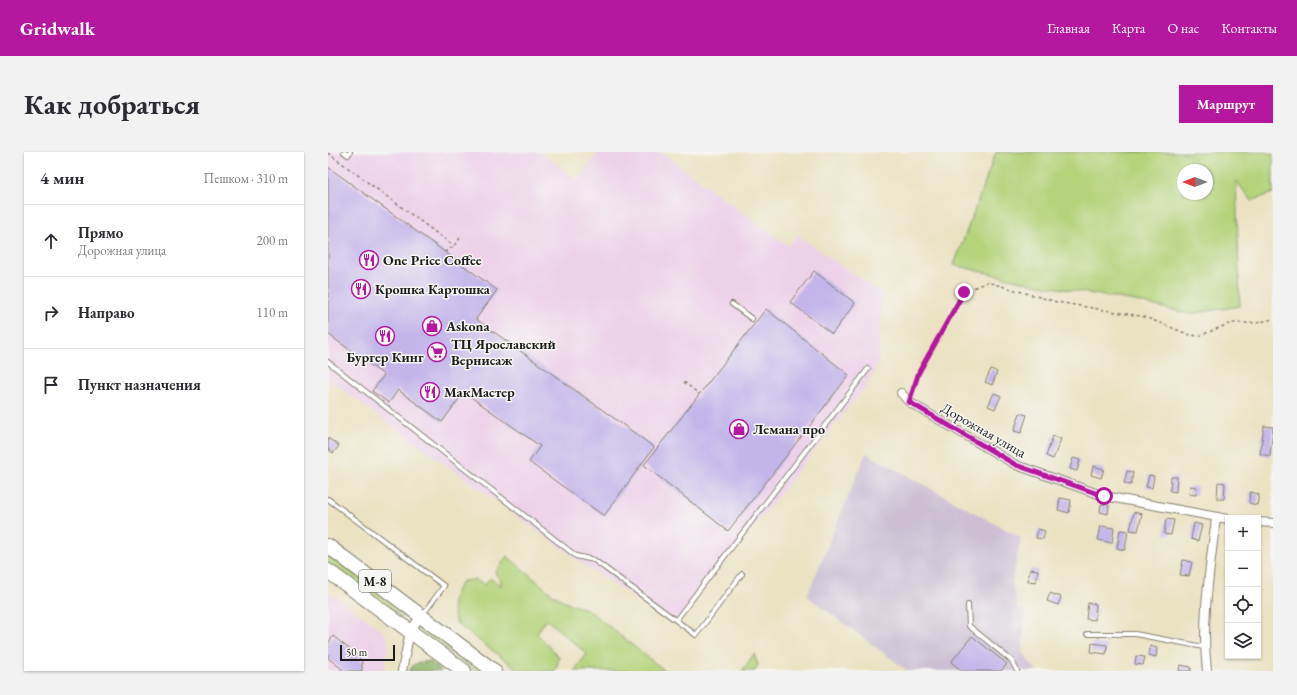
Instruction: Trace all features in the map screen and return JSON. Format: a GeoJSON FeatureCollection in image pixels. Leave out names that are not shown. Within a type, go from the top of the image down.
{"type":"FeatureCollection","features":[{"type":"Feature","properties":{"kind":"highway","name":"М-8"},"geometry":{"type":"LineString","coordinates":[[328,546],[494,671]]}},
{"type":"Feature","properties":{"kind":"highway","name":"М-8"},"geometry":{"type":"LineString","coordinates":[[328,571],[464,671]]}},
{"type":"Feature","properties":{"kind":"street","name":"Дорожная улица"},"geometry":{"type":"LineString","coordinates":[[901,393],[909,402],[1016,465],[1104,496],[1225,519]]}},
{"type":"Feature","properties":{"kind":"street"},"geometry":{"type":"LineString","coordinates":[[1207,671],[1204,647],[1206,597],[1216,518]]}},
{"type":"Feature","properties":{"kind":"street"},"geometry":{"type":"LineString","coordinates":[[1261,522],[1273,524]]}},
{"type":"Feature","properties":{"kind":"street"},"geometry":{"type":"LineString","coordinates":[[402,671],[410,631],[421,616]]}},
{"type":"Feature","properties":{"kind":"lane"},"geometry":{"type":"LineString","coordinates":[[344,152],[348,155],[350,152]]}},
{"type":"Feature","properties":{"kind":"lane"},"geometry":{"type":"LineString","coordinates":[[732,304],[752,319]]}},
{"type":"Feature","properties":{"kind":"lane"},"geometry":{"type":"LineString","coordinates":[[328,362],[576,556],[594,560],[696,635],[742,574]]}},
{"type":"Feature","properties":{"kind":"lane"},"geometry":{"type":"LineString","coordinates":[[676,620],[868,369]]}},
{"type":"Feature","properties":{"kind":"lane"},"geometry":{"type":"LineString","coordinates":[[328,499],[444,586],[421,616]]}},
{"type":"Feature","properties":{"kind":"lane"},"geometry":{"type":"LineString","coordinates":[[968,605],[969,626],[1012,661],[1017,671]]}},
{"type":"Feature","properties":{"kind":"lane"},"geometry":{"type":"LineString","coordinates":[[1087,634],[1135,634],[1204,647]]}},
{"type":"Feature","properties":{"kind":"path"},"geometry":{"type":"LineString","coordinates":[[328,153],[454,246]]}},
{"type":"Feature","properties":{"kind":"path"},"geometry":{"type":"LineString","coordinates":[[445,252],[454,246],[460,238]]}},
{"type":"Feature","properties":{"kind":"path"},"geometry":{"type":"LineString","coordinates":[[909,402],[919,372],[964,292],[987,282],[1057,302],[1145,317],[1190,335],[1199,336],[1231,323],[1256,324],[1273,319]]}},
{"type":"Feature","properties":{"kind":"path"},"geometry":{"type":"LineString","coordinates":[[684,382],[699,394]]}},
{"type":"Feature","properties":{"kind":"shaded area"},"geometry":{"type":"Polygon","coordinates":[[[328,152],[540,152],[577,180],[599,152],[661,152],[788,246],[797,235],[882,293],[878,364],[865,387],[681,618],[675,621],[669,621],[579,561],[328,379],[328,152]]]}},
{"type":"Feature","properties":{"kind":"shaded area"},"geometry":{"type":"Polygon","coordinates":[[[866,453],[1021,538],[1012,581],[1017,608],[1025,611],[1022,652],[1037,671],[908,671],[807,596],[866,453]]]}},
{"type":"Feature","properties":{"kind":"shaded area"},"geometry":{"type":"Polygon","coordinates":[[[328,591],[385,633],[388,646],[384,671],[331,671],[328,669],[328,591]]]}},
{"type":"Feature","properties":{"kind":"green space"},"geometry":{"type":"Polygon","coordinates":[[[996,152],[1266,152],[1273,154],[1273,193],[1251,201],[1236,180],[1240,306],[1189,314],[1135,301],[1034,284],[954,265],[996,152]]]}},
{"type":"Feature","properties":{"kind":"green space"},"geometry":{"type":"Polygon","coordinates":[[[328,555],[405,612],[405,617],[402,617],[328,563],[328,555]]]}},
{"type":"Feature","properties":{"kind":"green space"},"geometry":{"type":"Polygon","coordinates":[[[507,556],[552,594],[569,604],[587,609],[665,671],[574,671],[587,654],[546,619],[537,634],[559,657],[556,671],[520,671],[457,624],[453,612],[454,597],[463,581],[475,580],[485,585],[490,578],[501,586],[501,581],[495,573],[507,556]]]}},
{"type":"Feature","properties":{"kind":"green space"},"geometry":{"type":"Polygon","coordinates":[[[422,625],[486,671],[475,671],[421,631],[419,628],[422,625]]]}},
{"type":"Feature","properties":{"kind":"green space"},"geometry":{"type":"Polygon","coordinates":[[[754,654],[758,665],[755,671],[742,671],[754,654]]]}},
{"type":"Feature","properties":{"kind":"green space"},"geometry":{"type":"Polygon","coordinates":[[[429,661],[442,671],[409,671],[414,664],[429,661]]]}},
{"type":"Feature","properties":{"kind":"building","name":"ТЦ Ярославский Вернисаж"},"geometry":{"type":"Polygon","coordinates":[[[328,167],[497,290],[476,319],[654,447],[604,516],[529,462],[540,446],[464,392],[442,422],[398,390],[389,403],[372,391],[384,375],[328,334],[328,167]]]}},
{"type":"Feature","properties":{"kind":"building"},"geometry":{"type":"Polygon","coordinates":[[[814,271],[855,303],[832,334],[790,302],[814,271]]]}},
{"type":"Feature","properties":{"kind":"building","name":"Лемана про"},"geometry":{"type":"Polygon","coordinates":[[[766,309],[849,375],[728,531],[644,465],[766,309]]]}},
{"type":"Feature","properties":{"kind":"building"},"geometry":{"type":"Polygon","coordinates":[[[991,369],[997,372],[992,385],[985,382],[991,369]]]}},
{"type":"Feature","properties":{"kind":"building"},"geometry":{"type":"Polygon","coordinates":[[[994,393],[1001,396],[995,409],[988,406],[994,393]]]}},
{"type":"Feature","properties":{"kind":"building"},"geometry":{"type":"Polygon","coordinates":[[[1020,413],[1027,415],[1021,433],[1014,431],[1020,413]]]}},
{"type":"Feature","properties":{"kind":"building"},"geometry":{"type":"Polygon","coordinates":[[[1264,426],[1273,427],[1270,456],[1260,454],[1264,426]]]}},
{"type":"Feature","properties":{"kind":"building"},"geometry":{"type":"Polygon","coordinates":[[[1053,436],[1061,439],[1053,459],[1046,456],[1053,436]]]}},
{"type":"Feature","properties":{"kind":"building"},"geometry":{"type":"Polygon","coordinates":[[[328,438],[339,446],[333,453],[328,449],[328,438]]]}},
{"type":"Feature","properties":{"kind":"building"},"geometry":{"type":"Polygon","coordinates":[[[1073,458],[1080,460],[1077,471],[1070,469],[1073,458]]]}},
{"type":"Feature","properties":{"kind":"building"},"geometry":{"type":"Polygon","coordinates":[[[1093,466],[1104,469],[1101,478],[1091,475],[1093,466]]]}},
{"type":"Feature","properties":{"kind":"building"},"geometry":{"type":"Polygon","coordinates":[[[1127,471],[1133,472],[1131,485],[1124,483],[1127,471]]]}},
{"type":"Feature","properties":{"kind":"building"},"geometry":{"type":"Polygon","coordinates":[[[1149,475],[1154,476],[1152,488],[1146,487],[1149,475]]]}},
{"type":"Feature","properties":{"kind":"building"},"geometry":{"type":"Polygon","coordinates":[[[1171,477],[1177,477],[1176,492],[1170,491],[1171,477]]]}},
{"type":"Feature","properties":{"kind":"building"},"geometry":{"type":"Polygon","coordinates":[[[1218,482],[1225,483],[1224,499],[1217,499],[1218,482]]]}},
{"type":"Feature","properties":{"kind":"building"},"geometry":{"type":"Polygon","coordinates":[[[1190,486],[1197,487],[1196,495],[1189,494],[1190,486]]]}},
{"type":"Feature","properties":{"kind":"building"},"geometry":{"type":"Polygon","coordinates":[[[1250,492],[1259,494],[1257,505],[1249,503],[1250,492]]]}},
{"type":"Feature","properties":{"kind":"building"},"geometry":{"type":"Polygon","coordinates":[[[1060,498],[1071,500],[1069,513],[1058,510],[1060,498]]]}},
{"type":"Feature","properties":{"kind":"building"},"geometry":{"type":"Polygon","coordinates":[[[1101,504],[1109,505],[1108,514],[1100,512],[1101,504]]]}},
{"type":"Feature","properties":{"kind":"building"},"geometry":{"type":"Polygon","coordinates":[[[1134,512],[1142,514],[1138,531],[1130,530],[1134,512]]]}},
{"type":"Feature","properties":{"kind":"building"},"geometry":{"type":"Polygon","coordinates":[[[1166,519],[1174,520],[1171,535],[1164,534],[1166,519]]]}},
{"type":"Feature","properties":{"kind":"building"},"geometry":{"type":"Polygon","coordinates":[[[1194,523],[1202,525],[1198,541],[1191,539],[1194,523]]]}},
{"type":"Feature","properties":{"kind":"building"},"geometry":{"type":"Polygon","coordinates":[[[1101,526],[1114,528],[1112,543],[1098,540],[1101,526]]]}},
{"type":"Feature","properties":{"kind":"building"},"geometry":{"type":"Polygon","coordinates":[[[1038,529],[1045,531],[1043,539],[1036,538],[1038,529]]]}},
{"type":"Feature","properties":{"kind":"building"},"geometry":{"type":"Polygon","coordinates":[[[1120,530],[1128,531],[1125,550],[1117,548],[1120,530]]]}},
{"type":"Feature","properties":{"kind":"building"},"geometry":{"type":"Polygon","coordinates":[[[1183,560],[1192,562],[1189,576],[1180,575],[1183,560]]]}},
{"type":"Feature","properties":{"kind":"building"},"geometry":{"type":"Polygon","coordinates":[[[1030,569],[1038,570],[1036,582],[1028,581],[1030,569]]]}},
{"type":"Feature","properties":{"kind":"building"},"geometry":{"type":"Polygon","coordinates":[[[1050,593],[1061,597],[1058,605],[1047,601],[1050,593]]]}},
{"type":"Feature","properties":{"kind":"building"},"geometry":{"type":"Polygon","coordinates":[[[1088,603],[1096,604],[1095,620],[1086,619],[1088,603]]]}},
{"type":"Feature","properties":{"kind":"building"},"geometry":{"type":"Polygon","coordinates":[[[333,636],[358,656],[362,662],[362,671],[342,671],[342,669],[328,658],[328,644],[333,636]]]}},
{"type":"Feature","properties":{"kind":"building"},"geometry":{"type":"Polygon","coordinates":[[[972,636],[1007,664],[1001,671],[962,671],[951,662],[972,636]]]}},
{"type":"Feature","properties":{"kind":"building"},"geometry":{"type":"Polygon","coordinates":[[[1092,643],[1107,645],[1106,654],[1091,652],[1092,643]]]}},
{"type":"Feature","properties":{"kind":"building"},"geometry":{"type":"Polygon","coordinates":[[[1150,646],[1157,648],[1156,657],[1148,655],[1150,646]]]}},
{"type":"Feature","properties":{"kind":"building"},"geometry":{"type":"Polygon","coordinates":[[[1136,656],[1145,657],[1143,665],[1135,664],[1136,656]]]}},
{"type":"Feature","properties":{"kind":"building"},"geometry":{"type":"Polygon","coordinates":[[[1180,665],[1191,667],[1191,671],[1179,671],[1180,665]]]}},
{"type":"Feature","properties":{"kind":"place","name":"One Price Coffee"},"geometry":{"type":"Point","coordinates":[369,260]}},
{"type":"Feature","properties":{"kind":"place","name":"Крошка Картошка"},"geometry":{"type":"Point","coordinates":[361,289]}},
{"type":"Feature","properties":{"kind":"place","name":"Askona"},"geometry":{"type":"Point","coordinates":[432,326]}},
{"type":"Feature","properties":{"kind":"place","name":"Бургер Кинг"},"geometry":{"type":"Point","coordinates":[385,336]}},
{"type":"Feature","properties":{"kind":"place","name":"ТЦ Ярославский Вернисаж"},"geometry":{"type":"Point","coordinates":[437,352]}},
{"type":"Feature","properties":{"kind":"place","name":"МакМастер"},"geometry":{"type":"Point","coordinates":[430,392]}},
{"type":"Feature","properties":{"kind":"place","name":"Лемана про"},"geometry":{"type":"Point","coordinates":[739,429]}},
{"type":"Feature","properties":{"kind":"route"},"geometry":{"type":"LineString","coordinates":[[964,292],[919,372],[909,402],[1016,465],[1104,496]]}}]}
